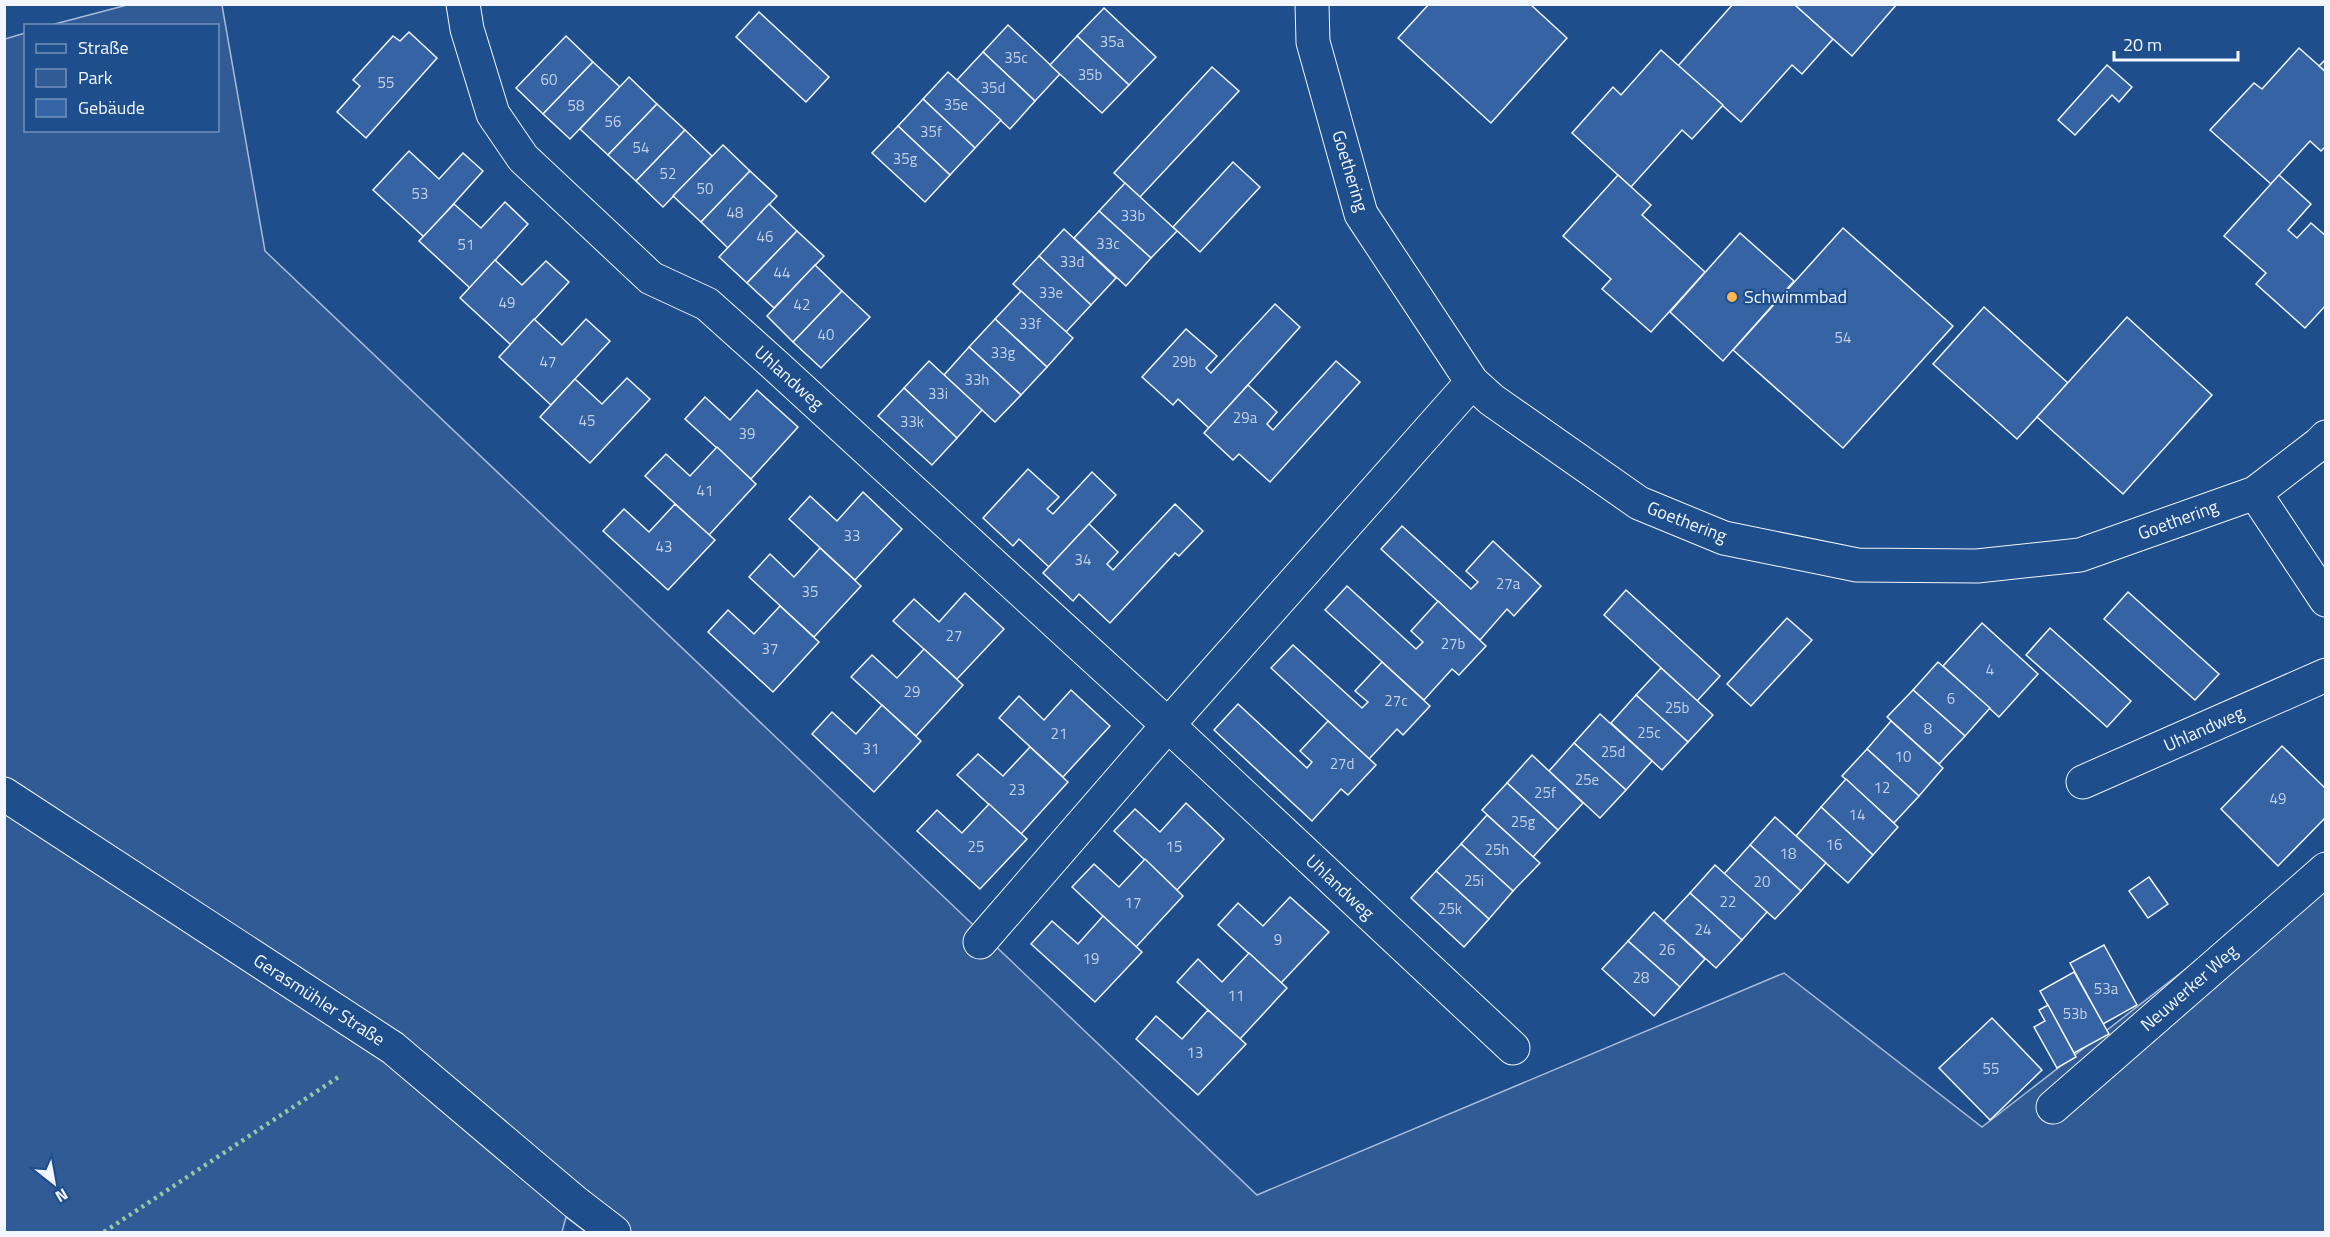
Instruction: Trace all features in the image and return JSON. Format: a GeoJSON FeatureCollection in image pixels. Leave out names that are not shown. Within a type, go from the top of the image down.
{"type":"FeatureCollection","features":[{"type":"Feature","properties":{"kind":"street","name":"Uhlandweg"},"geometry":{"type":"LineString","coordinates":[[463,4],[467,29],[493,114],[523,158],[651,278],[707,304],[942,517],[1513,1048]]}},
{"type":"Feature","properties":{"kind":"street","name":"Goethering"},"geometry":{"type":"LineString","coordinates":[[1312,4],[1313,42],[1361,214],[1472,382],[1492,400],[1639,503],[1724,537],[1857,565],[1977,566],[2080,555],[2255,493],[2325,437]]}},
{"type":"Feature","properties":{"kind":"street"},"geometry":{"type":"LineString","coordinates":[[980,942],[1472,382]]}},
{"type":"Feature","properties":{"kind":"street"},"geometry":{"type":"LineString","coordinates":[[2255,493],[2325,600]]}},
{"type":"Feature","properties":{"kind":"street","name":"Uhlandweg"},"geometry":{"type":"LineString","coordinates":[[2083,782],[2325,675]]}},
{"type":"Feature","properties":{"kind":"street","name":"Gerasmühler Straße"},"geometry":{"type":"LineString","coordinates":[[4,794],[393,1048],[614,1233]]}},
{"type":"Feature","properties":{"kind":"street","name":"Neuwerker Weg"},"geometry":{"type":"LineString","coordinates":[[2053,1107],[2325,869]]}},
{"type":"Feature","properties":{"kind":"green space"},"geometry":{"type":"Polygon","coordinates":[[[127,5],[222,5],[265,251],[1257,1195],[1784,973],[1982,1127],[2325,861],[2325,1232],[586,1232],[566,1217],[562,1232],[5,1232],[5,39],[24,33],[24,132],[219,132],[219,24],[55,24],[127,5]]]}},
{"type":"Feature","properties":{"kind":"building"},"geometry":{"type":"Polygon","coordinates":[[[1429,4],[1530,4],[1567,38],[1491,123],[1398,38],[1429,4]]]}},
{"type":"Feature","properties":{"kind":"building"},"geometry":{"type":"Polygon","coordinates":[[[1733,4],[1794,4],[1833,39],[1802,74],[1792,65],[1741,122],[1678,66],[1733,4]]]}},
{"type":"Feature","properties":{"kind":"building"},"geometry":{"type":"Polygon","coordinates":[[[1794,4],[1897,4],[1852,56],[1794,4]]]}},
{"type":"Feature","properties":{"kind":"building"},"geometry":{"type":"Polygon","coordinates":[[[1104,8],[1156,57],[1129,85],[1077,36],[1104,8]]]}},
{"type":"Feature","properties":{"kind":"building"},"geometry":{"type":"Polygon","coordinates":[[[759,12],[829,77],[806,102],[736,37],[759,12]]]}},
{"type":"Feature","properties":{"kind":"building"},"geometry":{"type":"Polygon","coordinates":[[[1008,25],[1060,74],[1035,101],[983,52],[1008,25]]]}},
{"type":"Feature","properties":{"kind":"building"},"geometry":{"type":"Polygon","coordinates":[[[409,32],[437,58],[366,138],[337,112],[360,86],[353,80],[393,36],[400,41],[409,32]]]}},
{"type":"Feature","properties":{"kind":"building"},"geometry":{"type":"Polygon","coordinates":[[[566,36],[593,62],[543,114],[516,88],[566,36]]]}},
{"type":"Feature","properties":{"kind":"building"},"geometry":{"type":"Polygon","coordinates":[[[1077,36],[1129,85],[1102,113],[1050,65],[1077,36]]]}},
{"type":"Feature","properties":{"kind":"building"},"geometry":{"type":"Polygon","coordinates":[[[2299,48],[2326,72],[2326,146],[2321,151],[2310,141],[2271,184],[2210,130],[2254,83],[2262,89],[2299,48]]]}},
{"type":"Feature","properties":{"kind":"building"},"geometry":{"type":"Polygon","coordinates":[[[1661,50],[1723,105],[1692,139],[1682,130],[1631,187],[1572,133],[1613,87],[1621,95],[1661,50]]]}},
{"type":"Feature","properties":{"kind":"building"},"geometry":{"type":"Polygon","coordinates":[[[983,52],[1035,101],[1010,129],[957,80],[983,52]]]}},
{"type":"Feature","properties":{"kind":"building"},"geometry":{"type":"Polygon","coordinates":[[[2326,59],[2326,72],[2319,66],[2326,59]]]}},
{"type":"Feature","properties":{"kind":"building"},"geometry":{"type":"Polygon","coordinates":[[[593,62],[620,87],[570,139],[543,114],[593,62]]]}},
{"type":"Feature","properties":{"kind":"building"},"geometry":{"type":"Polygon","coordinates":[[[2107,65],[2132,87],[2119,102],[2112,95],[2075,135],[2058,120],[2107,65]]]}},
{"type":"Feature","properties":{"kind":"building"},"geometry":{"type":"Polygon","coordinates":[[[1212,67],[1239,91],[1140,197],[1114,173],[1212,67]]]}},
{"type":"Feature","properties":{"kind":"building"},"geometry":{"type":"Polygon","coordinates":[[[948,72],[1001,120],[975,148],[923,99],[948,72]]]}},
{"type":"Feature","properties":{"kind":"building"},"geometry":{"type":"Polygon","coordinates":[[[629,77],[657,104],[608,155],[580,129],[629,77]]]}},
{"type":"Feature","properties":{"kind":"building"},"geometry":{"type":"Polygon","coordinates":[[[923,99],[975,148],[950,175],[898,126],[923,99]]]}},
{"type":"Feature","properties":{"kind":"building"},"geometry":{"type":"Polygon","coordinates":[[[657,104],[685,130],[636,181],[608,155],[657,104]]]}},
{"type":"Feature","properties":{"kind":"building"},"geometry":{"type":"Polygon","coordinates":[[[898,126],[950,175],[925,202],[872,153],[898,126]]]}},
{"type":"Feature","properties":{"kind":"building"},"geometry":{"type":"Polygon","coordinates":[[[685,130],[712,156],[663,207],[636,181],[685,130]]]}},
{"type":"Feature","properties":{"kind":"building"},"geometry":{"type":"Polygon","coordinates":[[[723,145],[750,171],[701,222],[673,196],[723,145]]]}},
{"type":"Feature","properties":{"kind":"building"},"geometry":{"type":"Polygon","coordinates":[[[409,151],[439,179],[463,153],[483,171],[424,237],[373,190],[409,151]]]}},
{"type":"Feature","properties":{"kind":"building"},"geometry":{"type":"Polygon","coordinates":[[[1233,162],[1260,187],[1200,252],[1173,227],[1233,162]]]}},
{"type":"Feature","properties":{"kind":"building"},"geometry":{"type":"Polygon","coordinates":[[[750,171],[777,196],[728,248],[701,222],[750,171]]]}},
{"type":"Feature","properties":{"kind":"building"},"geometry":{"type":"Polygon","coordinates":[[[1618,175],[1651,205],[1642,215],[1705,272],[1651,332],[1602,289],[1611,279],[1563,236],[1618,175]]]}},
{"type":"Feature","properties":{"kind":"building"},"geometry":{"type":"Polygon","coordinates":[[[2279,175],[2311,204],[2288,230],[2297,238],[2311,223],[2326,236],[2326,305],[2305,328],[2256,284],[2266,273],[2224,236],[2279,175]]]}},
{"type":"Feature","properties":{"kind":"building"},"geometry":{"type":"Polygon","coordinates":[[[1125,183],[1177,231],[1151,258],[1099,211],[1125,183]]]}},
{"type":"Feature","properties":{"kind":"building"},"geometry":{"type":"Polygon","coordinates":[[[505,202],[528,224],[470,288],[419,241],[454,204],[481,228],[505,202]]]}},
{"type":"Feature","properties":{"kind":"building"},"geometry":{"type":"Polygon","coordinates":[[[769,204],[797,231],[747,283],[719,257],[769,204]]]}},
{"type":"Feature","properties":{"kind":"building"},"geometry":{"type":"Polygon","coordinates":[[[1099,211],[1151,258],[1126,286],[1074,238],[1099,211]]]}},
{"type":"Feature","properties":{"kind":"building"},"geometry":{"type":"Polygon","coordinates":[[[1843,228],[1953,326],[1843,448],[1733,350],[1843,228]]]}},
{"type":"Feature","properties":{"kind":"building"},"geometry":{"type":"Polygon","coordinates":[[[1064,229],[1116,278],[1091,305],[1039,256],[1064,229]]]}},
{"type":"Feature","properties":{"kind":"building"},"geometry":{"type":"Polygon","coordinates":[[[797,231],[824,256],[774,308],[747,283],[797,231]]]}},
{"type":"Feature","properties":{"kind":"building","name":"Schwimmbad"},"geometry":{"type":"Polygon","coordinates":[[[1740,233],[1794,281],[1723,361],[1670,312],[1740,233]]]}},
{"type":"Feature","properties":{"kind":"building"},"geometry":{"type":"Polygon","coordinates":[[[1039,256],[1091,305],[1066,332],[1013,284],[1039,256]]]}},
{"type":"Feature","properties":{"kind":"building"},"geometry":{"type":"Polygon","coordinates":[[[495,260],[522,285],[546,261],[569,282],[511,345],[460,298],[495,260]]]}},
{"type":"Feature","properties":{"kind":"building"},"geometry":{"type":"Polygon","coordinates":[[[815,265],[842,291],[793,342],[767,316],[815,265]]]}},
{"type":"Feature","properties":{"kind":"building"},"geometry":{"type":"Polygon","coordinates":[[[842,291],[870,317],[821,368],[793,342],[842,291]]]}},
{"type":"Feature","properties":{"kind":"building"},"geometry":{"type":"Polygon","coordinates":[[[1021,291],[1073,338],[1047,367],[995,319],[1021,291]]]}},
{"type":"Feature","properties":{"kind":"building"},"geometry":{"type":"Polygon","coordinates":[[[1275,304],[1300,327],[1209,428],[1178,399],[1173,405],[1142,377],[1186,329],[1217,356],[1206,368],[1211,373],[1275,304]]]}},
{"type":"Feature","properties":{"kind":"building"},"geometry":{"type":"Polygon","coordinates":[[[1984,307],[2068,383],[2017,439],[1933,364],[1984,307]]]}},
{"type":"Feature","properties":{"kind":"building"},"geometry":{"type":"Polygon","coordinates":[[[2127,317],[2212,395],[2123,494],[2037,417],[2127,317]]]}},
{"type":"Feature","properties":{"kind":"building"},"geometry":{"type":"Polygon","coordinates":[[[534,319],[562,345],[586,319],[610,341],[551,405],[499,357],[534,319]]]}},
{"type":"Feature","properties":{"kind":"building"},"geometry":{"type":"Polygon","coordinates":[[[995,319],[1047,367],[1021,395],[969,347],[995,319]]]}},
{"type":"Feature","properties":{"kind":"building"},"geometry":{"type":"Polygon","coordinates":[[[969,347],[1021,395],[995,422],[944,375],[969,347]]]}},
{"type":"Feature","properties":{"kind":"building"},"geometry":{"type":"Polygon","coordinates":[[[929,361],[982,410],[957,438],[904,388],[929,361]]]}},
{"type":"Feature","properties":{"kind":"building"},"geometry":{"type":"Polygon","coordinates":[[[1336,361],[1360,382],[1270,482],[1239,454],[1233,460],[1204,433],[1248,385],[1277,412],[1267,424],[1273,430],[1336,361]]]}},
{"type":"Feature","properties":{"kind":"building"},"geometry":{"type":"Polygon","coordinates":[[[627,378],[650,399],[590,463],[540,417],[575,379],[602,404],[627,378]]]}},
{"type":"Feature","properties":{"kind":"building"},"geometry":{"type":"Polygon","coordinates":[[[904,388],[957,438],[932,465],[878,416],[904,388]]]}},
{"type":"Feature","properties":{"kind":"building"},"geometry":{"type":"Polygon","coordinates":[[[757,390],[798,427],[751,479],[685,419],[705,397],[730,420],[757,390]]]}},
{"type":"Feature","properties":{"kind":"building"},"geometry":{"type":"Polygon","coordinates":[[[717,447],[756,484],[709,535],[645,476],[666,454],[690,476],[717,447]]]}},
{"type":"Feature","properties":{"kind":"building"},"geometry":{"type":"Polygon","coordinates":[[[1028,469],[1059,497],[1047,509],[1053,514],[1092,472],[1116,495],[1049,567],[1019,539],[1013,546],[983,518],[1028,469]]]}},
{"type":"Feature","properties":{"kind":"building"},"geometry":{"type":"Polygon","coordinates":[[[863,492],[902,529],[855,580],[789,519],[810,496],[837,521],[863,492]]]}},
{"type":"Feature","properties":{"kind":"building"},"geometry":{"type":"Polygon","coordinates":[[[675,504],[715,540],[668,590],[603,531],[624,509],[649,532],[675,504]]]}},
{"type":"Feature","properties":{"kind":"building"},"geometry":{"type":"Polygon","coordinates":[[[1175,504],[1203,531],[1179,556],[1175,553],[1110,623],[1079,594],[1073,601],[1043,573],[1089,524],[1118,552],[1107,564],[1113,570],[1175,504]]]}},
{"type":"Feature","properties":{"kind":"building"},"geometry":{"type":"Polygon","coordinates":[[[1402,526],[1471,589],[1478,582],[1466,571],[1493,541],[1541,586],[1514,616],[1507,609],[1480,640],[1381,549],[1402,526]]]}},
{"type":"Feature","properties":{"kind":"building"},"geometry":{"type":"Polygon","coordinates":[[[820,548],[861,586],[814,637],[749,577],[770,554],[794,577],[820,548]]]}},
{"type":"Feature","properties":{"kind":"building"},"geometry":{"type":"Polygon","coordinates":[[[1347,586],[1416,649],[1423,642],[1411,631],[1438,601],[1486,646],[1459,675],[1452,669],[1424,700],[1325,610],[1347,586]]]}},
{"type":"Feature","properties":{"kind":"building"},"geometry":{"type":"Polygon","coordinates":[[[1626,590],[1720,676],[1697,701],[1604,615],[1626,590]]]}},
{"type":"Feature","properties":{"kind":"building"},"geometry":{"type":"Polygon","coordinates":[[[2128,592],[2219,674],[2195,700],[2104,619],[2128,592]]]}},
{"type":"Feature","properties":{"kind":"building"},"geometry":{"type":"Polygon","coordinates":[[[965,593],[1004,629],[957,679],[893,621],[914,599],[939,622],[965,593]]]}},
{"type":"Feature","properties":{"kind":"building"},"geometry":{"type":"Polygon","coordinates":[[[780,606],[819,642],[773,692],[708,632],[728,610],[754,634],[780,606]]]}},
{"type":"Feature","properties":{"kind":"building"},"geometry":{"type":"Polygon","coordinates":[[[1787,618],[1812,640],[1751,706],[1727,684],[1787,618]]]}},
{"type":"Feature","properties":{"kind":"building"},"geometry":{"type":"Polygon","coordinates":[[[1982,623],[2038,674],[1999,717],[1943,666],[1982,623]]]}},
{"type":"Feature","properties":{"kind":"building"},"geometry":{"type":"Polygon","coordinates":[[[2050,628],[2131,701],[2107,727],[2026,655],[2050,628]]]}},
{"type":"Feature","properties":{"kind":"building"},"geometry":{"type":"Polygon","coordinates":[[[1293,645],[1362,708],[1368,702],[1355,691],[1382,662],[1430,706],[1403,735],[1397,729],[1369,759],[1271,668],[1293,645]]]}},
{"type":"Feature","properties":{"kind":"building"},"geometry":{"type":"Polygon","coordinates":[[[924,649],[963,685],[916,736],[851,677],[872,655],[897,678],[924,649]]]}},
{"type":"Feature","properties":{"kind":"building"},"geometry":{"type":"Polygon","coordinates":[[[1938,662],[1990,708],[1965,736],[1913,690],[1938,662]]]}},
{"type":"Feature","properties":{"kind":"building"},"geometry":{"type":"Polygon","coordinates":[[[1661,668],[1713,715],[1688,742],[1636,695],[1661,668]]]}},
{"type":"Feature","properties":{"kind":"building"},"geometry":{"type":"Polygon","coordinates":[[[1071,690],[1110,726],[1063,777],[999,718],[1019,696],[1044,720],[1071,690]]]}},
{"type":"Feature","properties":{"kind":"building"},"geometry":{"type":"Polygon","coordinates":[[[1913,690],[1965,736],[1939,764],[1887,717],[1913,690]]]}},
{"type":"Feature","properties":{"kind":"building"},"geometry":{"type":"Polygon","coordinates":[[[1636,695],[1688,742],[1662,770],[1611,723],[1636,695]]]}},
{"type":"Feature","properties":{"kind":"building"},"geometry":{"type":"Polygon","coordinates":[[[1238,704],[1307,768],[1312,762],[1300,751],[1328,721],[1376,765],[1348,795],[1341,789],[1312,821],[1214,730],[1238,704]]]}},
{"type":"Feature","properties":{"kind":"building"},"geometry":{"type":"Polygon","coordinates":[[[882,705],[921,741],[874,792],[812,734],[832,712],[856,734],[882,705]]]}},
{"type":"Feature","properties":{"kind":"building"},"geometry":{"type":"Polygon","coordinates":[[[1600,714],[1652,761],[1626,790],[1574,743],[1600,714]]]}},
{"type":"Feature","properties":{"kind":"building"},"geometry":{"type":"Polygon","coordinates":[[[1891,721],[1943,768],[1919,796],[1867,749],[1891,721]]]}},
{"type":"Feature","properties":{"kind":"building"},"geometry":{"type":"Polygon","coordinates":[[[1574,743],[1626,790],[1600,818],[1549,771],[1574,743]]]}},
{"type":"Feature","properties":{"kind":"building"},"geometry":{"type":"Polygon","coordinates":[[[2282,746],[2326,789],[2326,817],[2278,866],[2221,809],[2282,746]]]}},
{"type":"Feature","properties":{"kind":"building"},"geometry":{"type":"Polygon","coordinates":[[[1030,747],[1068,782],[1021,834],[957,775],[978,754],[1003,776],[1030,747]]]}},
{"type":"Feature","properties":{"kind":"building"},"geometry":{"type":"Polygon","coordinates":[[[1867,749],[1919,796],[1894,823],[1842,776],[1867,749]]]}},
{"type":"Feature","properties":{"kind":"building"},"geometry":{"type":"Polygon","coordinates":[[[1532,755],[1583,803],[1558,830],[1507,783],[1532,755]]]}},
{"type":"Feature","properties":{"kind":"building"},"geometry":{"type":"Polygon","coordinates":[[[1846,779],[1898,827],[1873,855],[1821,807],[1846,779]]]}},
{"type":"Feature","properties":{"kind":"building"},"geometry":{"type":"Polygon","coordinates":[[[1507,783],[1558,830],[1533,857],[1482,810],[1507,783]]]}},
{"type":"Feature","properties":{"kind":"building"},"geometry":{"type":"Polygon","coordinates":[[[1186,803],[1224,839],[1177,890],[1114,831],[1135,809],[1160,832],[1186,803]]]}},
{"type":"Feature","properties":{"kind":"building"},"geometry":{"type":"Polygon","coordinates":[[[989,804],[1027,839],[980,889],[917,831],[937,810],[962,833],[989,804]]]}},
{"type":"Feature","properties":{"kind":"building"},"geometry":{"type":"Polygon","coordinates":[[[1821,807],[1873,855],[1848,883],[1796,836],[1821,807]]]}},
{"type":"Feature","properties":{"kind":"building"},"geometry":{"type":"Polygon","coordinates":[[[1487,815],[1540,863],[1513,891],[1461,844],[1487,815]]]}},
{"type":"Feature","properties":{"kind":"building"},"geometry":{"type":"Polygon","coordinates":[[[1775,817],[1826,863],[1801,891],[1750,845],[1775,817]]]}},
{"type":"Feature","properties":{"kind":"building"},"geometry":{"type":"Polygon","coordinates":[[[1461,844],[1513,891],[1489,919],[1436,871],[1461,844]]]}},
{"type":"Feature","properties":{"kind":"building"},"geometry":{"type":"Polygon","coordinates":[[[1750,845],[1801,891],[1775,919],[1724,874],[1750,845]]]}},
{"type":"Feature","properties":{"kind":"building"},"geometry":{"type":"Polygon","coordinates":[[[1145,859],[1183,896],[1136,947],[1072,887],[1094,864],[1119,887],[1145,859]]]}},
{"type":"Feature","properties":{"kind":"building"},"geometry":{"type":"Polygon","coordinates":[[[1715,865],[1767,912],[1742,940],[1690,893],[1715,865]]]}},
{"type":"Feature","properties":{"kind":"building"},"geometry":{"type":"Polygon","coordinates":[[[1436,871],[1489,919],[1464,947],[1411,898],[1436,871]]]}},
{"type":"Feature","properties":{"kind":"building"},"geometry":{"type":"Polygon","coordinates":[[[2149,877],[2168,904],[2148,918],[2129,891],[2149,877]]]}},
{"type":"Feature","properties":{"kind":"building"},"geometry":{"type":"Polygon","coordinates":[[[1690,893],[1742,940],[1716,968],[1664,921],[1690,893]]]}},
{"type":"Feature","properties":{"kind":"building"},"geometry":{"type":"Polygon","coordinates":[[[1290,897],[1329,932],[1281,983],[1218,925],[1238,903],[1263,926],[1290,897]]]}},
{"type":"Feature","properties":{"kind":"building"},"geometry":{"type":"Polygon","coordinates":[[[1654,912],[1705,959],[1680,987],[1628,941],[1654,912]]]}},
{"type":"Feature","properties":{"kind":"building"},"geometry":{"type":"Polygon","coordinates":[[[1103,916],[1142,952],[1095,1002],[1031,944],[1052,921],[1078,944],[1103,916]]]}},
{"type":"Feature","properties":{"kind":"building"},"geometry":{"type":"Polygon","coordinates":[[[1628,941],[1680,987],[1654,1016],[1602,969],[1628,941]]]}},
{"type":"Feature","properties":{"kind":"building"},"geometry":{"type":"Polygon","coordinates":[[[2104,945],[2137,1005],[2103,1024],[2070,963],[2104,945]]]}},
{"type":"Feature","properties":{"kind":"building"},"geometry":{"type":"Polygon","coordinates":[[[1249,953],[1287,988],[1240,1039],[1177,982],[1198,959],[1222,982],[1249,953]]]}},
{"type":"Feature","properties":{"kind":"building"},"geometry":{"type":"Polygon","coordinates":[[[2074,972],[2109,1034],[2074,1053],[2040,991],[2074,972]]]}},
{"type":"Feature","properties":{"kind":"building"},"geometry":{"type":"Polygon","coordinates":[[[2048,1005],[2076,1057],[2057,1068],[2034,1027],[2045,1021],[2039,1010],[2048,1005]]]}},
{"type":"Feature","properties":{"kind":"building"},"geometry":{"type":"Polygon","coordinates":[[[1208,1010],[1246,1044],[1198,1095],[1136,1039],[1156,1016],[1182,1039],[1208,1010]]]}},
{"type":"Feature","properties":{"kind":"building"},"geometry":{"type":"Polygon","coordinates":[[[1992,1018],[2042,1070],[1990,1120],[1939,1068],[1992,1018]]]}},
{"type":"Feature","properties":{"kind":"hedge"},"geometry":{"type":"LineString","coordinates":[[104,1232],[340,1076]]}},
{"type":"Feature","properties":{"kind":"place","name":"Schwimmbad"},"geometry":{"type":"Point","coordinates":[1732,297]}}]}
